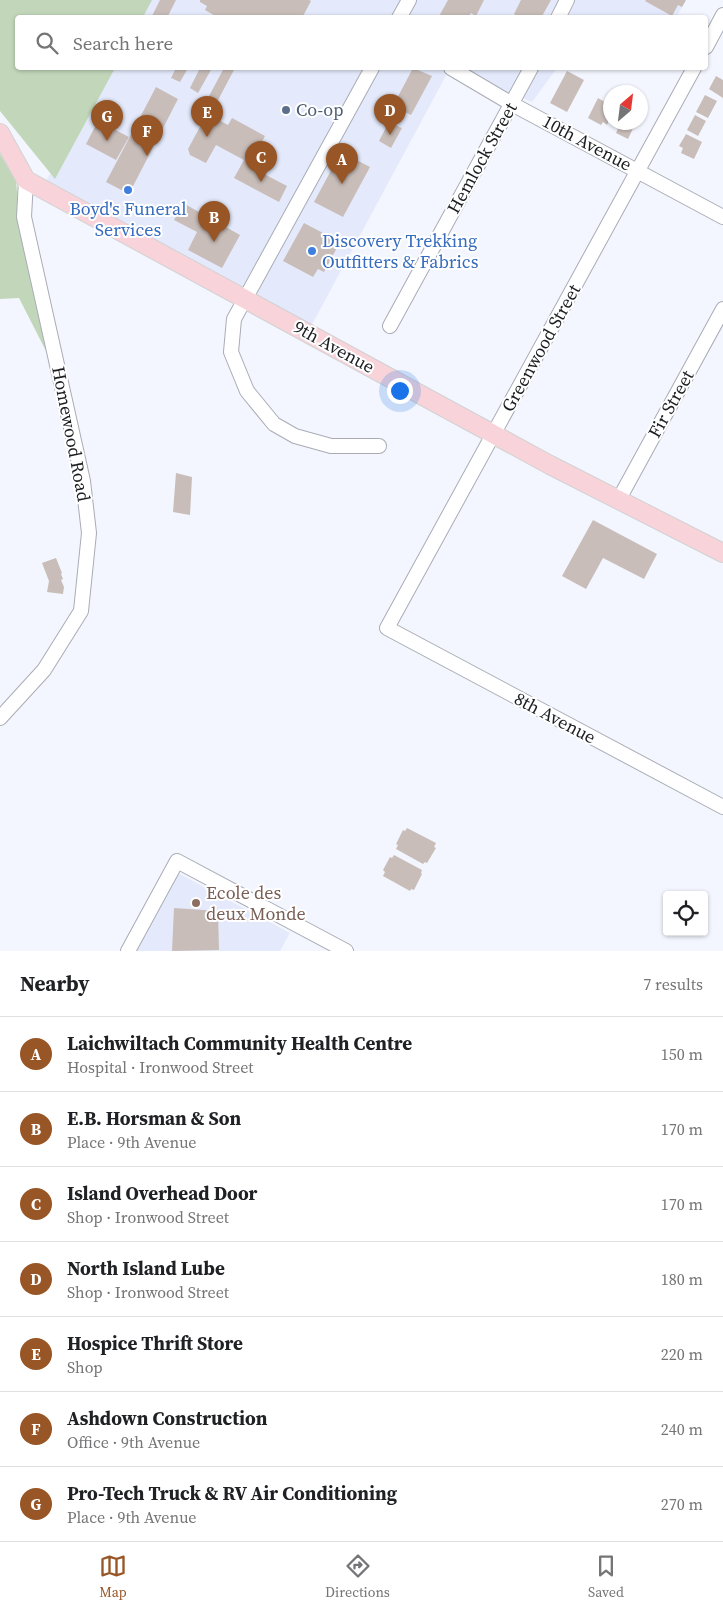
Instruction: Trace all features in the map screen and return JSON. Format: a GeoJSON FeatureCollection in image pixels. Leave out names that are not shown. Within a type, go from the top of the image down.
{"type":"FeatureCollection","features":[{"type":"Feature","properties":{"kind":"main road"},"geometry":{"type":"LineString","coordinates":[[0,133],[26,180]]}},
{"type":"Feature","properties":{"kind":"main road","name":"9th Avenue"},"geometry":{"type":"LineString","coordinates":[[26,180],[493,434],[723,553]]}},
{"type":"Feature","properties":{"kind":"street"},"geometry":{"type":"LineString","coordinates":[[402,15],[409,0]]}},
{"type":"Feature","properties":{"kind":"street"},"geometry":{"type":"LineString","coordinates":[[560,15],[567,0]]}},
{"type":"Feature","properties":{"kind":"street"},"geometry":{"type":"LineString","coordinates":[[708,43],[723,15]]}},
{"type":"Feature","properties":{"kind":"street"},"geometry":{"type":"LineString","coordinates":[[371,70],[234,319],[231,352],[247,391],[274,424],[295,436],[331,446],[379,446]]}},
{"type":"Feature","properties":{"kind":"street","name":"10th Avenue"},"geometry":{"type":"LineString","coordinates":[[454,70],[512,104],[638,170],[723,218]]}},
{"type":"Feature","properties":{"kind":"street","name":"Hemlock Street"},"geometry":{"type":"LineString","coordinates":[[390,326],[530,70]]}},
{"type":"Feature","properties":{"kind":"street","name":"Greenwood Street"},"geometry":{"type":"LineString","coordinates":[[387,628],[693,70]]}},
{"type":"Feature","properties":{"kind":"street","name":"Homewood Road"},"geometry":{"type":"LineString","coordinates":[[0,718],[44,670],[80,611],[89,533],[83,481],[24,216],[26,180]]}},
{"type":"Feature","properties":{"kind":"street","name":"Fir Street"},"geometry":{"type":"LineString","coordinates":[[619,499],[723,309]]}},
{"type":"Feature","properties":{"kind":"street","name":"8th Avenue"},"geometry":{"type":"LineString","coordinates":[[387,628],[723,807]]}},
{"type":"Feature","properties":{"kind":"street"},"geometry":{"type":"LineString","coordinates":[[128,951],[177,861],[346,951]]}},
{"type":"Feature","properties":{"kind":"shaded area"},"geometry":{"type":"Polygon","coordinates":[[[149,0],[686,0],[678,15],[141,15],[149,0]]]}},
{"type":"Feature","properties":{"kind":"shaded area"},"geometry":{"type":"Polygon","coordinates":[[[110,70],[449,70],[308,332],[42,188],[110,70]]]}},
{"type":"Feature","properties":{"kind":"shaded area"},"geometry":{"type":"Polygon","coordinates":[[[456,70],[556,70],[532,102],[456,70]]]}},
{"type":"Feature","properties":{"kind":"shaded area","name":"Ecole des deux Monde"},"geometry":{"type":"Polygon","coordinates":[[[176,872],[290,933],[280,951],[134,951],[176,872]]]}},
{"type":"Feature","properties":{"kind":"green space"},"geometry":{"type":"Polygon","coordinates":[[[0,0],[152,0],[144,15],[15,15],[15,70],[114,70],[55,179],[0,111],[0,0]]]}},
{"type":"Feature","properties":{"kind":"green space"},"geometry":{"type":"Polygon","coordinates":[[[0,154],[16,180],[20,228],[46,351],[19,298],[0,299],[0,154]]]}},
{"type":"Feature","properties":{"kind":"building"},"geometry":{"type":"Polygon","coordinates":[[[160,0],[176,0],[168,15],[152,15],[160,0]]]}},
{"type":"Feature","properties":{"kind":"building"},"geometry":{"type":"Polygon","coordinates":[[[200,0],[311,1],[304,15],[214,15],[205,10],[207,6],[200,2],[200,0]]]}},
{"type":"Feature","properties":{"kind":"building"},"geometry":{"type":"Polygon","coordinates":[[[448,0],[484,0],[476,15],[471,13],[470,15],[440,15],[448,0]]]}},
{"type":"Feature","properties":{"kind":"building"},"geometry":{"type":"Polygon","coordinates":[[[521,0],[551,0],[543,15],[514,14],[521,0]]]}},
{"type":"Feature","properties":{"kind":"building"},"geometry":{"type":"Polygon","coordinates":[[[686,0],[682,7],[678,5],[673,15],[645,1],[686,0]]]}},
{"type":"Feature","properties":{"kind":"building"},"geometry":{"type":"Polygon","coordinates":[[[175,70],[187,70],[180,82],[171,78],[175,70]]]}},
{"type":"Feature","properties":{"kind":"building"},"geometry":{"type":"Polygon","coordinates":[[[199,70],[211,70],[198,93],[190,88],[199,70]]]}},
{"type":"Feature","properties":{"kind":"building"},"geometry":{"type":"Polygon","coordinates":[[[223,70],[234,70],[217,102],[208,98],[223,70]]]}},
{"type":"Feature","properties":{"kind":"building"},"geometry":{"type":"Polygon","coordinates":[[[412,70],[418,70],[432,76],[411,115],[393,106],[412,70]]]}},
{"type":"Feature","properties":{"kind":"building"},"geometry":{"type":"Polygon","coordinates":[[[567,71],[584,80],[567,112],[550,103],[567,71]]]}},
{"type":"Feature","properties":{"kind":"building"},"geometry":{"type":"Polygon","coordinates":[[[716,76],[723,80],[723,98],[709,89],[716,76]]]}},
{"type":"Feature","properties":{"kind":"building"},"geometry":{"type":"Polygon","coordinates":[[[156,87],[178,99],[129,194],[106,182],[156,87]]]}},
{"type":"Feature","properties":{"kind":"building"},"geometry":{"type":"Polygon","coordinates":[[[705,95],[717,101],[708,118],[696,112],[705,95]]]}},
{"type":"Feature","properties":{"kind":"building"},"geometry":{"type":"Polygon","coordinates":[[[598,98],[603,101],[603,122],[601,125],[588,118],[598,98]]]}},
{"type":"Feature","properties":{"kind":"building"},"geometry":{"type":"Polygon","coordinates":[[[207,114],[228,125],[232,118],[265,136],[249,166],[287,186],[279,202],[234,178],[244,160],[216,145],[206,163],[190,155],[188,149],[207,114]]]}},
{"type":"Feature","properties":{"kind":"building"},"geometry":{"type":"Polygon","coordinates":[[[695,115],[706,121],[698,136],[687,130],[695,115]]]}},
{"type":"Feature","properties":{"kind":"building"},"geometry":{"type":"Polygon","coordinates":[[[98,121],[129,137],[116,160],[86,144],[98,121]]]}},
{"type":"Feature","properties":{"kind":"building"},"geometry":{"type":"Polygon","coordinates":[[[389,122],[402,128],[391,148],[379,141],[389,122]]]}},
{"type":"Feature","properties":{"kind":"building"},"geometry":{"type":"Polygon","coordinates":[[[617,130],[632,130],[628,139],[616,133],[617,130]]]}},
{"type":"Feature","properties":{"kind":"building"},"geometry":{"type":"Polygon","coordinates":[[[686,134],[702,142],[694,159],[681,153],[683,148],[679,146],[686,134]]]}},
{"type":"Feature","properties":{"kind":"building"},"geometry":{"type":"Polygon","coordinates":[[[341,152],[370,167],[343,217],[314,202],[341,152]]]}},
{"type":"Feature","properties":{"kind":"building"},"geometry":{"type":"Polygon","coordinates":[[[183,203],[240,235],[222,268],[188,250],[197,232],[174,220],[183,203]]]}},
{"type":"Feature","properties":{"kind":"building","name":"Discovery Trekking Outfitters & Fabrics"},"geometry":{"type":"Polygon","coordinates":[[[304,223],[340,242],[324,272],[318,269],[313,277],[283,261],[304,223]]]}},
{"type":"Feature","properties":{"kind":"building"},"geometry":{"type":"Polygon","coordinates":[[[176,473],[192,477],[190,515],[173,512],[176,473]]]}},
{"type":"Feature","properties":{"kind":"building"},"geometry":{"type":"Polygon","coordinates":[[[593,520],[657,554],[644,579],[603,558],[586,589],[562,576],[593,520]]]}},
{"type":"Feature","properties":{"kind":"building"},"geometry":{"type":"Polygon","coordinates":[[[56,558],[62,573],[63,594],[47,592],[49,581],[42,563],[56,558]]]}},
{"type":"Feature","properties":{"kind":"building"},"geometry":{"type":"Polygon","coordinates":[[[407,828],[436,843],[434,847],[436,848],[427,863],[423,864],[396,849],[398,845],[396,844],[403,830],[405,831],[407,828]]]}},
{"type":"Feature","properties":{"kind":"building"},"geometry":{"type":"Polygon","coordinates":[[[394,855],[422,870],[414,890],[411,889],[410,891],[383,876],[385,872],[383,870],[390,857],[392,858],[394,855]]]}},
{"type":"Feature","properties":{"kind":"building"},"geometry":{"type":"Polygon","coordinates":[[[174,908],[218,911],[219,950],[172,951],[174,908]]]}},
{"type":"Feature","properties":{"kind":"place","name":"Co-op"},"geometry":{"type":"Point","coordinates":[286,110]}},
{"type":"Feature","properties":{"kind":"place","name":"North Island Lube"},"geometry":{"type":"Point","coordinates":[390,135]}},
{"type":"Feature","properties":{"kind":"place","name":"Hospice Thrift Store"},"geometry":{"type":"Point","coordinates":[207,137]}},
{"type":"Feature","properties":{"kind":"place","name":"Pro-Tech Truck & RV Air Conditioning"},"geometry":{"type":"Point","coordinates":[107,141]}},
{"type":"Feature","properties":{"kind":"place","name":"Ashdown Construction"},"geometry":{"type":"Point","coordinates":[147,156]}},
{"type":"Feature","properties":{"kind":"place","name":"Island Overhead Door"},"geometry":{"type":"Point","coordinates":[261,182]}},
{"type":"Feature","properties":{"kind":"place","name":"Laichwiltach Community Health Centre"},"geometry":{"type":"Point","coordinates":[342,184]}},
{"type":"Feature","properties":{"kind":"place","name":"Boyd's Funeral Services"},"geometry":{"type":"Point","coordinates":[128,190]}},
{"type":"Feature","properties":{"kind":"place","name":"E.B. Horsman & Son"},"geometry":{"type":"Point","coordinates":[214,242]}},
{"type":"Feature","properties":{"kind":"place","name":"Discovery Trekking Outfitters & Fabrics"},"geometry":{"type":"Point","coordinates":[312,251]}},
{"type":"Feature","properties":{"kind":"place","name":"Ecole des deux Monde"},"geometry":{"type":"Point","coordinates":[196,903]}}]}
